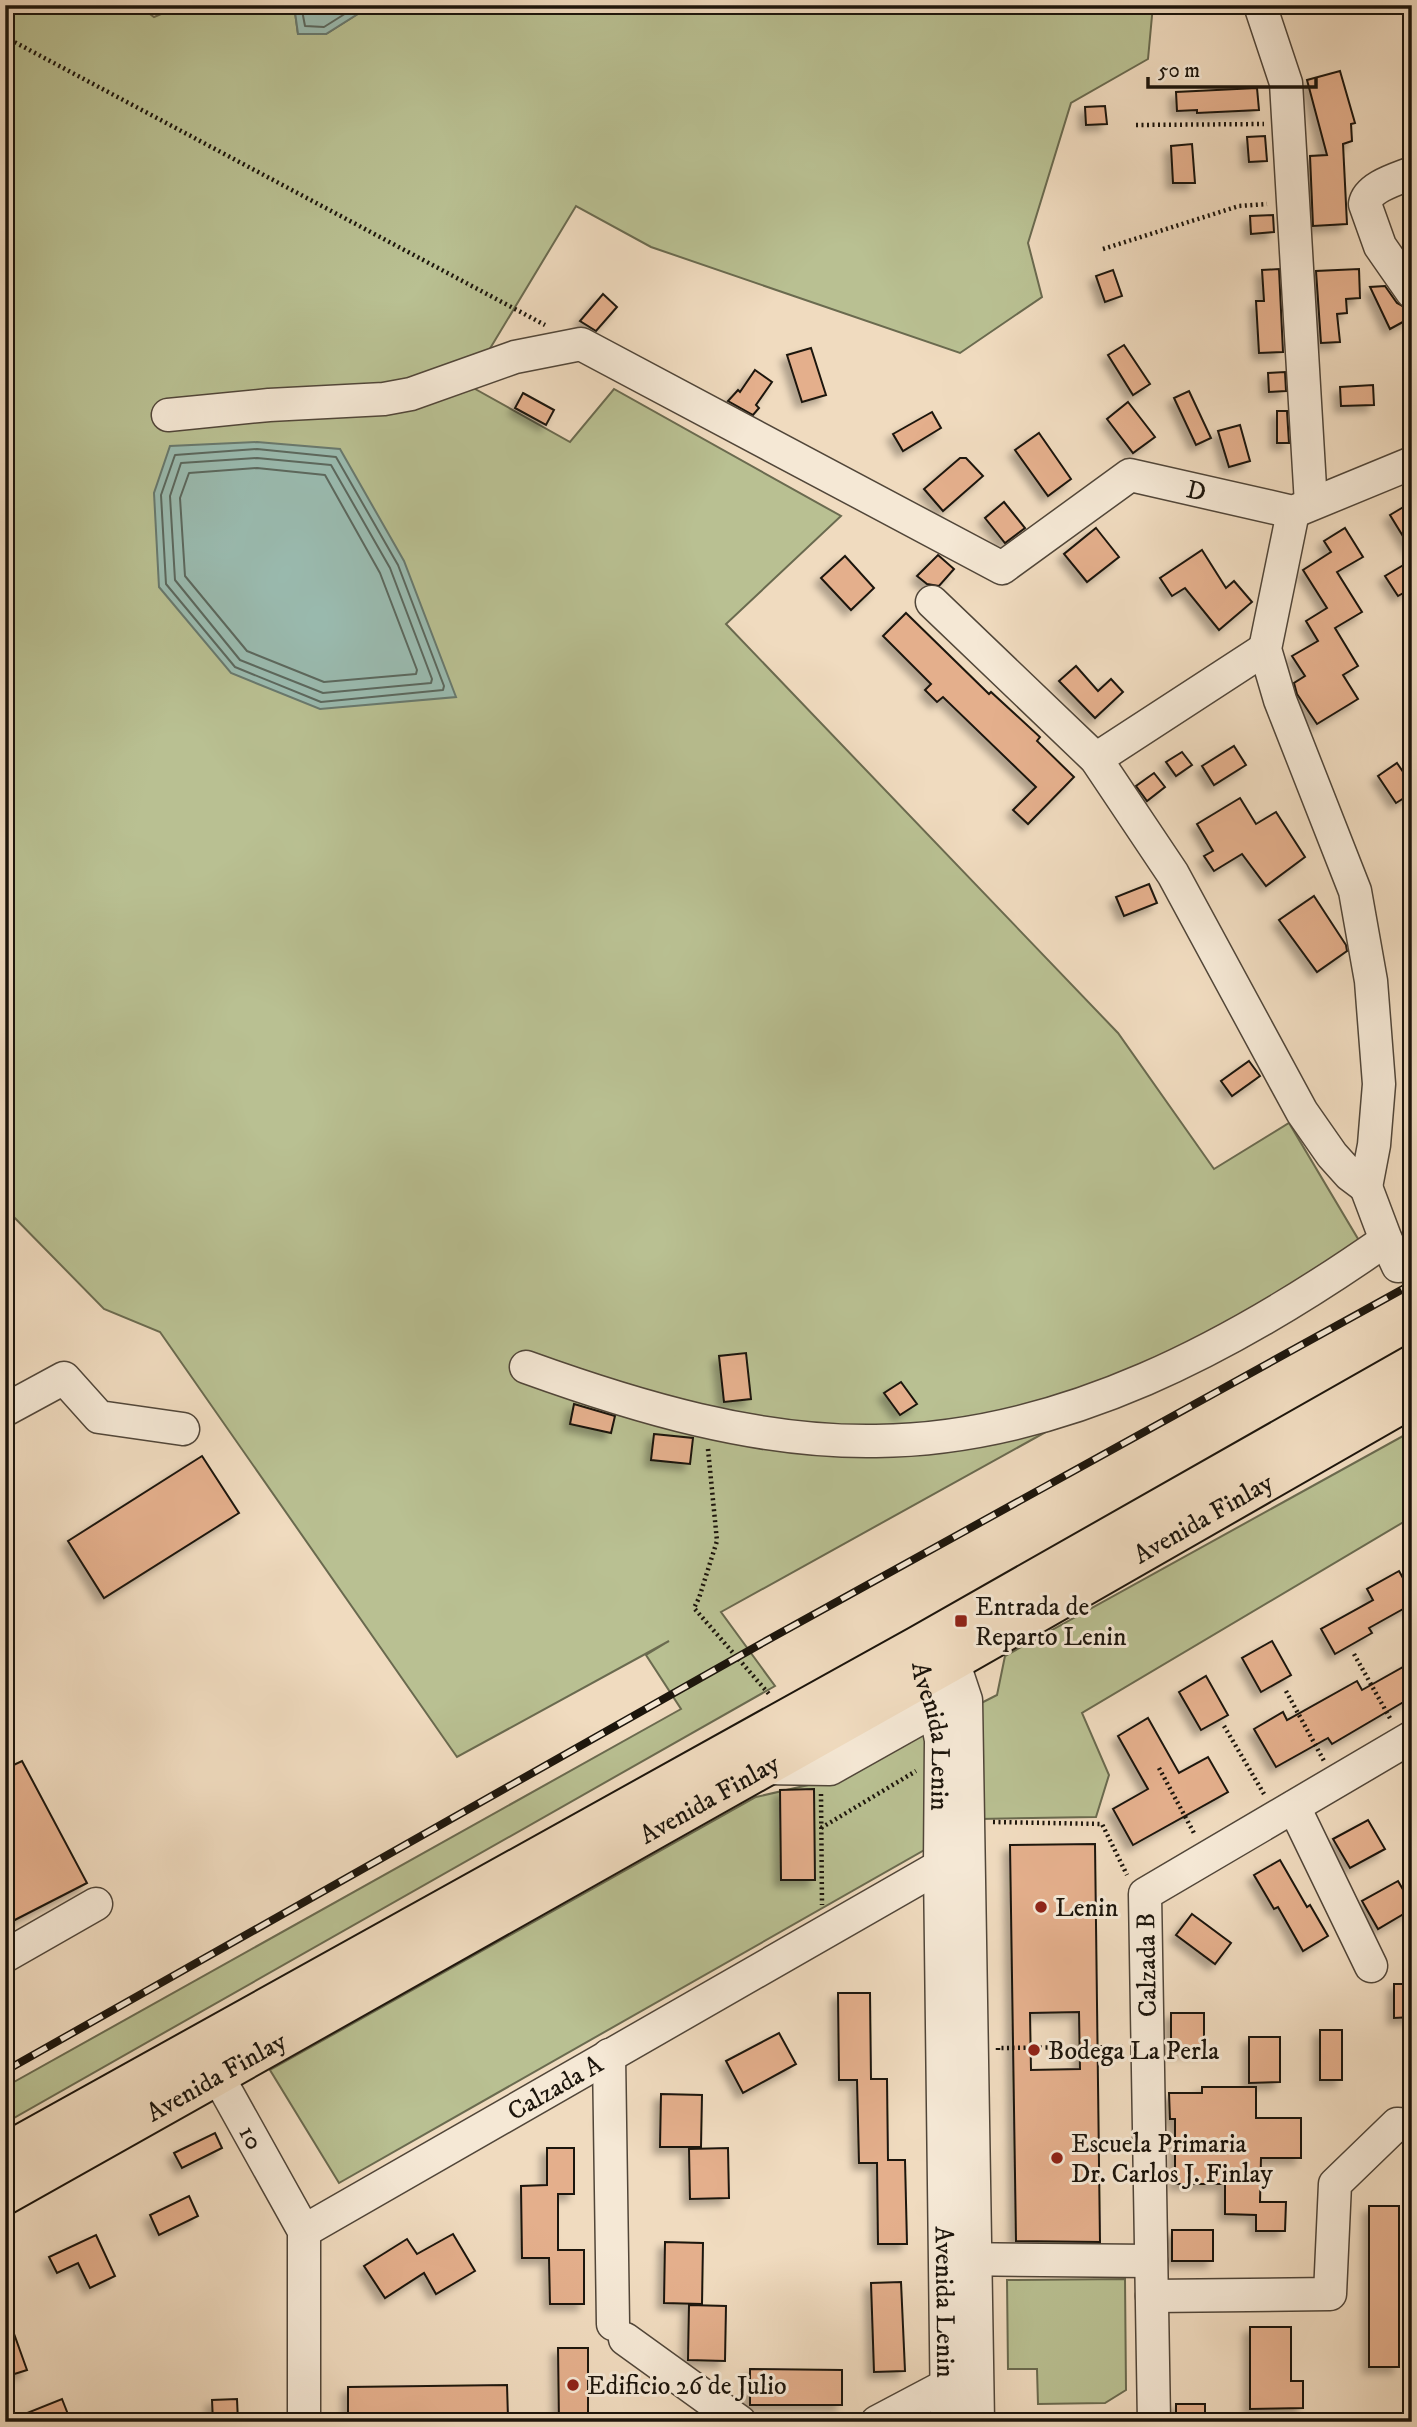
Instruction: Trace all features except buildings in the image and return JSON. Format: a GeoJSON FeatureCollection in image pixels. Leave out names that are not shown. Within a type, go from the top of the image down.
{"type":"FeatureCollection","features":[{"type":"Feature","properties":{"kind":"highway","name":"Avenida Finlay"},"geometry":{"type":"LineString","coordinates":[[5,2195],[209,2060],[939,1677],[1412,1365]]}},
{"type":"Feature","properties":{"kind":"highway","name":"Avenida Finlay"},"geometry":{"type":"LineString","coordinates":[[5,2152],[209,2060],[939,1677],[1412,1398]]}},
{"type":"Feature","properties":{"kind":"street"},"geometry":{"type":"LineString","coordinates":[[1260,5],[1286,83],[1294,203],[1302,508],[1265,649],[1280,700],[1357,904],[1371,981],[1379,1084],[1374,1145],[1366,1187]]}},
{"type":"Feature","properties":{"kind":"street"},"geometry":{"type":"LineString","coordinates":[[1412,173],[1373,192],[1366,198],[1365,204],[1380,246],[1412,292]]}},
{"type":"Feature","properties":{"kind":"street"},"geometry":{"type":"LineString","coordinates":[[168,415],[269,405],[384,399],[411,394],[514,357],[581,344]]}},
{"type":"Feature","properties":{"kind":"street","name":"D"},"geometry":{"type":"LineString","coordinates":[[581,344],[1002,568],[1130,475],[1302,508]]}},
{"type":"Feature","properties":{"kind":"street"},"geometry":{"type":"LineString","coordinates":[[1302,508],[1412,463]]}},
{"type":"Feature","properties":{"kind":"street"},"geometry":{"type":"LineString","coordinates":[[526,1367],[614,1397],[705,1420],[796,1437],[875,1441],[948,1436],[1015,1423],[1097,1398],[1198,1356],[1392,1253],[1366,1187],[1332,1156],[1302,1112],[1174,874],[1097,759],[932,602]]}},
{"type":"Feature","properties":{"kind":"street"},"geometry":{"type":"LineString","coordinates":[[1097,759],[1265,649]]}},
{"type":"Feature","properties":{"kind":"street"},"geometry":{"type":"LineString","coordinates":[[5,1410],[64,1378],[99,1417],[183,1429]]}},
{"type":"Feature","properties":{"kind":"street"},"geometry":{"type":"LineString","coordinates":[[762,1768],[830,1769],[939,1677]]}},
{"type":"Feature","properties":{"kind":"street","name":"Avenida Lenin"},"geometry":{"type":"LineString","coordinates":[[939,1677],[966,1700],[969,1835],[960,2259],[947,2385],[947,2422]]}},
{"type":"Feature","properties":{"kind":"street","name":"Avenida Lenin"},"geometry":{"type":"LineString","coordinates":[[939,1677],[940,1866],[960,2259],[978,2422]]}},
{"type":"Feature","properties":{"kind":"street","name":"Calzada B"},"geometry":{"type":"LineString","coordinates":[[1154,2422],[1144,1894],[1281,1804],[1403,1731]]}},
{"type":"Feature","properties":{"kind":"street"},"geometry":{"type":"LineString","coordinates":[[1281,1804],[1371,1966]]}},
{"type":"Feature","properties":{"kind":"street","name":"Calzada A"},"geometry":{"type":"LineString","coordinates":[[304,2231],[940,1866],[969,1835]]}},
{"type":"Feature","properties":{"kind":"street"},"geometry":{"type":"LineString","coordinates":[[5,1956],[96,1904]]}},
{"type":"Feature","properties":{"kind":"street"},"geometry":{"type":"LineString","coordinates":[[609,2056],[619,2332],[740,2422]]}},
{"type":"Feature","properties":{"kind":"street","name":"10"},"geometry":{"type":"LineString","coordinates":[[209,2060],[304,2231]]}},
{"type":"Feature","properties":{"kind":"street"},"geometry":{"type":"LineString","coordinates":[[1152,2296],[1330,2294],[1335,2184],[1397,2124],[1412,2125]]}},
{"type":"Feature","properties":{"kind":"street"},"geometry":{"type":"LineString","coordinates":[[304,2231],[304,2422]]}},
{"type":"Feature","properties":{"kind":"street"},"geometry":{"type":"LineString","coordinates":[[960,2259],[1151,2261]]}},
{"type":"Feature","properties":{"kind":"street"},"geometry":{"type":"LineString","coordinates":[[877,2422],[947,2385]]}},
{"type":"Feature","properties":{"kind":"path"},"geometry":{"type":"LineString","coordinates":[[5,37],[581,344]]}},
{"type":"Feature","properties":{"kind":"path"},"geometry":{"type":"LineString","coordinates":[[1136,125],[1289,124]]}},
{"type":"Feature","properties":{"kind":"path"},"geometry":{"type":"LineString","coordinates":[[1103,249],[1239,206],[1294,203]]}},
{"type":"Feature","properties":{"kind":"path"},"geometry":{"type":"LineString","coordinates":[[705,1420],[717,1542],[694,1608],[773,1699]]}},
{"type":"Feature","properties":{"kind":"path"},"geometry":{"type":"LineString","coordinates":[[1353,1654],[1403,1731]]}},
{"type":"Feature","properties":{"kind":"path"},"geometry":{"type":"LineString","coordinates":[[1286,1691],[1326,1765]]}},
{"type":"Feature","properties":{"kind":"path"},"geometry":{"type":"LineString","coordinates":[[1224,1726],[1281,1804]]}},
{"type":"Feature","properties":{"kind":"path"},"geometry":{"type":"LineString","coordinates":[[821,1828],[920,1768],[920,1782]]}},
{"type":"Feature","properties":{"kind":"path"},"geometry":{"type":"LineString","coordinates":[[1159,1768],[1198,1842]]}},
{"type":"Feature","properties":{"kind":"path"},"geometry":{"type":"LineString","coordinates":[[821,1769],[822,1934]]}},
{"type":"Feature","properties":{"kind":"path"},"geometry":{"type":"LineString","coordinates":[[969,1835],[1102,1824],[1130,1882]]}},
{"type":"Feature","properties":{"kind":"path"},"geometry":{"type":"LineString","coordinates":[[998,2061],[998,2048],[1147,2047]]}},
{"type":"Feature","properties":{"kind":"green space"},"geometry":{"type":"Polygon","coordinates":[[[5,5],[138,5],[154,17],[182,5],[294,5],[298,34],[326,34],[372,5],[1153,5],[1148,59],[1071,103],[1028,243],[1042,297],[960,353],[651,247],[576,206],[468,385],[570,442],[614,389],[841,516],[726,624],[1118,1033],[1214,1169],[1289,1123],[1367,1254],[721,1612],[775,1686],[5,2123],[5,2087],[681,1709],[646,1655],[669,1641],[457,1757],[160,1332],[104,1309],[5,1208],[5,5]]]}},
{"type":"Feature","properties":{"kind":"green space"},"geometry":{"type":"Polygon","coordinates":[[[1412,1431],[1412,1517],[1082,1713],[1109,1775],[1096,1817],[979,1819],[339,2183],[270,2070],[756,1797],[830,1780],[997,1695],[1005,1656],[1412,1431]]]}},
{"type":"Feature","properties":{"kind":"green space"},"geometry":{"type":"Polygon","coordinates":[[[1125,2279],[1126,2390],[1105,2403],[1038,2404],[1037,2369],[1008,2369],[1007,2280],[1125,2279]]]}},
{"type":"Feature","properties":{"kind":"water"},"geometry":{"type":"Polygon","coordinates":[[[294,5],[372,5],[326,34],[298,34],[294,5]]]}},
{"type":"Feature","properties":{"kind":"water"},"geometry":{"type":"Polygon","coordinates":[[[257,442],[340,449],[404,561],[456,697],[320,709],[231,673],[159,587],[154,493],[170,446],[257,442]]]}},
{"type":"Feature","properties":{"kind":"railway"},"geometry":{"type":"LineString","coordinates":[[5,2071],[773,1637],[1412,1284]]}},
{"type":"Feature","properties":{"kind":"place","name":"Entrada de Reparto Lenin"},"geometry":{"type":"Point","coordinates":[961,1621]}},
{"type":"Feature","properties":{"kind":"place","name":"Lenin"},"geometry":{"type":"Point","coordinates":[1041,1907]}},
{"type":"Feature","properties":{"kind":"place","name":"Bodega La Perla"},"geometry":{"type":"Point","coordinates":[1034,2050]}},
{"type":"Feature","properties":{"kind":"place","name":"Escuela Primaria Dr. Carlos J. Finlay"},"geometry":{"type":"Point","coordinates":[1057,2158]}},
{"type":"Feature","properties":{"kind":"place","name":"Edificio 26 de Julio"},"geometry":{"type":"Point","coordinates":[573,2385]}}]}
